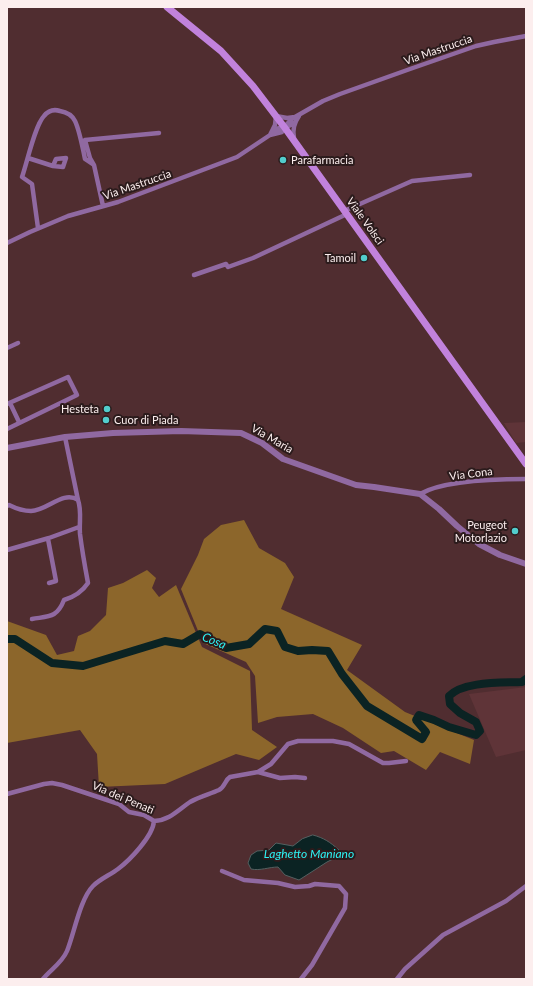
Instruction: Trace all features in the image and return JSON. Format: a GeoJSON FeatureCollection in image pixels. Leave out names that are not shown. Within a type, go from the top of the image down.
{"type":"FeatureCollection","features":[{"type":"Feature","properties":{"kind":"main road","name":"Viale Volsci"},"geometry":{"type":"LineString","coordinates":[[166,7],[221,51],[253,86],[295,141],[345,213],[526,464]]}},
{"type":"Feature","properties":{"kind":"street","name":"Via Mastruccia"},"geometry":{"type":"LineString","coordinates":[[7,243],[68,216],[147,192],[237,157],[273,134],[282,132],[294,120],[323,101],[340,94],[405,70],[482,45],[526,36]]}},
{"type":"Feature","properties":{"kind":"street"},"geometry":{"type":"LineString","coordinates":[[38,228],[32,184],[22,177],[38,126],[42,117],[47,112],[53,110],[65,112],[74,119],[77,125],[85,159],[94,165]]}},
{"type":"Feature","properties":{"kind":"street"},"geometry":{"type":"LineString","coordinates":[[276,116],[294,120],[293,133],[295,141],[273,134],[276,116]]}},
{"type":"Feature","properties":{"kind":"street"},"geometry":{"type":"LineString","coordinates":[[103,206],[94,165],[90,158],[85,140],[159,133]]}},
{"type":"Feature","properties":{"kind":"street"},"geometry":{"type":"LineString","coordinates":[[28,158],[53,166]]}},
{"type":"Feature","properties":{"kind":"street"},"geometry":{"type":"LineString","coordinates":[[194,275],[226,264],[228,267],[253,258],[412,181],[470,175]]}},
{"type":"Feature","properties":{"kind":"street"},"geometry":{"type":"LineString","coordinates":[[7,348],[18,343]]}},
{"type":"Feature","properties":{"kind":"street"},"geometry":{"type":"LineString","coordinates":[[7,429],[77,395],[68,377],[8,404],[19,422]]}},
{"type":"Feature","properties":{"kind":"street","name":"Via Maria"},"geometry":{"type":"LineString","coordinates":[[7,448],[65,437],[133,432],[181,431],[241,433],[262,443],[283,459],[356,486],[374,486],[420,494],[479,544],[500,555],[526,564]]}},
{"type":"Feature","properties":{"kind":"street"},"geometry":{"type":"LineString","coordinates":[[32,619],[50,616],[56,613],[61,609],[64,600],[72,598],[83,590],[88,583],[80,527],[81,518],[65,437]]}},
{"type":"Feature","properties":{"kind":"street","name":"Via Cona"},"geometry":{"type":"LineString","coordinates":[[420,494],[425,491],[473,481],[526,479]]}},
{"type":"Feature","properties":{"kind":"street"},"geometry":{"type":"LineString","coordinates":[[7,506],[9,505],[21,510],[31,511],[46,507],[61,499],[74,497],[78,500]]}},
{"type":"Feature","properties":{"kind":"street"},"geometry":{"type":"LineString","coordinates":[[7,550],[48,539],[80,527]]}},
{"type":"Feature","properties":{"kind":"street"},"geometry":{"type":"LineString","coordinates":[[48,539],[56,582],[49,583]]}},
{"type":"Feature","properties":{"kind":"street"},"geometry":{"type":"LineString","coordinates":[[154,821],[160,821],[171,816],[190,803],[219,790],[225,785],[230,777],[258,772],[271,764],[288,744],[298,741],[333,741],[348,744],[383,763],[406,761]]}},
{"type":"Feature","properties":{"kind":"street"},"geometry":{"type":"LineString","coordinates":[[258,772],[280,778],[305,778]]}},
{"type":"Feature","properties":{"kind":"street","name":"Via dei Penati"},"geometry":{"type":"LineString","coordinates":[[7,794],[52,783],[119,804],[129,812],[144,815],[154,821],[154,826],[136,852],[118,869],[92,887],[86,896],[66,953],[43,979]]}},
{"type":"Feature","properties":{"kind":"street"},"geometry":{"type":"LineString","coordinates":[[222,871],[244,880],[278,883],[294,887],[315,884],[339,886],[346,894],[345,908],[312,965],[301,979]]}},
{"type":"Feature","properties":{"kind":"street"},"geometry":{"type":"LineString","coordinates":[[397,979],[443,935],[506,901],[526,886]]}},
{"type":"Feature","properties":{"kind":"shaded area"},"geometry":{"type":"Polygon","coordinates":[[[526,422],[526,442],[516,443],[504,423],[526,422]]]}},
{"type":"Feature","properties":{"kind":"shaded area"},"geometry":{"type":"Polygon","coordinates":[[[244,520],[259,548],[285,563],[294,577],[281,609],[362,645],[347,670],[405,712],[474,740],[470,764],[440,752],[426,770],[394,751],[381,753],[343,728],[313,714],[277,717],[258,723],[255,676],[246,662],[203,643],[181,589],[198,555],[204,539],[221,525],[244,520]]]}},
{"type":"Feature","properties":{"kind":"shaded area"},"geometry":{"type":"Polygon","coordinates":[[[147,570],[156,578],[152,588],[159,597],[176,585],[202,647],[250,671],[252,730],[277,747],[259,760],[236,754],[165,784],[99,787],[97,754],[80,730],[7,743],[7,621],[46,635],[57,655],[74,651],[78,636],[90,631],[106,615],[108,588],[123,583],[147,570]]]}},
{"type":"Feature","properties":{"kind":"shaded area"},"geometry":{"type":"Polygon","coordinates":[[[526,687],[526,750],[496,757],[469,694],[526,687]]]}},
{"type":"Feature","properties":{"kind":"water","name":"Laghetto Maniano"},"geometry":{"type":"Polygon","coordinates":[[[313,835],[327,841],[339,850],[337,857],[299,880],[285,875],[278,867],[251,869],[248,863],[251,855],[257,851],[269,850],[276,843],[293,846],[302,839],[313,835]]]}},
{"type":"Feature","properties":{"kind":"waterway","name":"Cosa"},"geometry":{"type":"LineString","coordinates":[[7,639],[15,639],[52,663],[83,666],[165,641],[183,644],[200,634],[226,648],[249,644],[265,629],[277,631],[285,647],[298,651],[328,651],[342,674],[367,706],[422,739],[426,732],[416,720],[419,715],[449,727],[476,735],[480,731],[476,722],[460,713],[450,704],[449,696],[456,691],[473,685],[522,682],[526,679]]}},
{"type":"Feature","properties":{"kind":"place","name":"Parafarmacia"},"geometry":{"type":"Point","coordinates":[283,160]}},
{"type":"Feature","properties":{"kind":"place","name":"Tamoil"},"geometry":{"type":"Point","coordinates":[364,258]}},
{"type":"Feature","properties":{"kind":"place","name":"Hesteta"},"geometry":{"type":"Point","coordinates":[107,409]}},
{"type":"Feature","properties":{"kind":"place","name":"Cuor di Piada"},"geometry":{"type":"Point","coordinates":[106,420]}},
{"type":"Feature","properties":{"kind":"place","name":"Peugeot Motorlazio"},"geometry":{"type":"Point","coordinates":[515,531]}}]}
